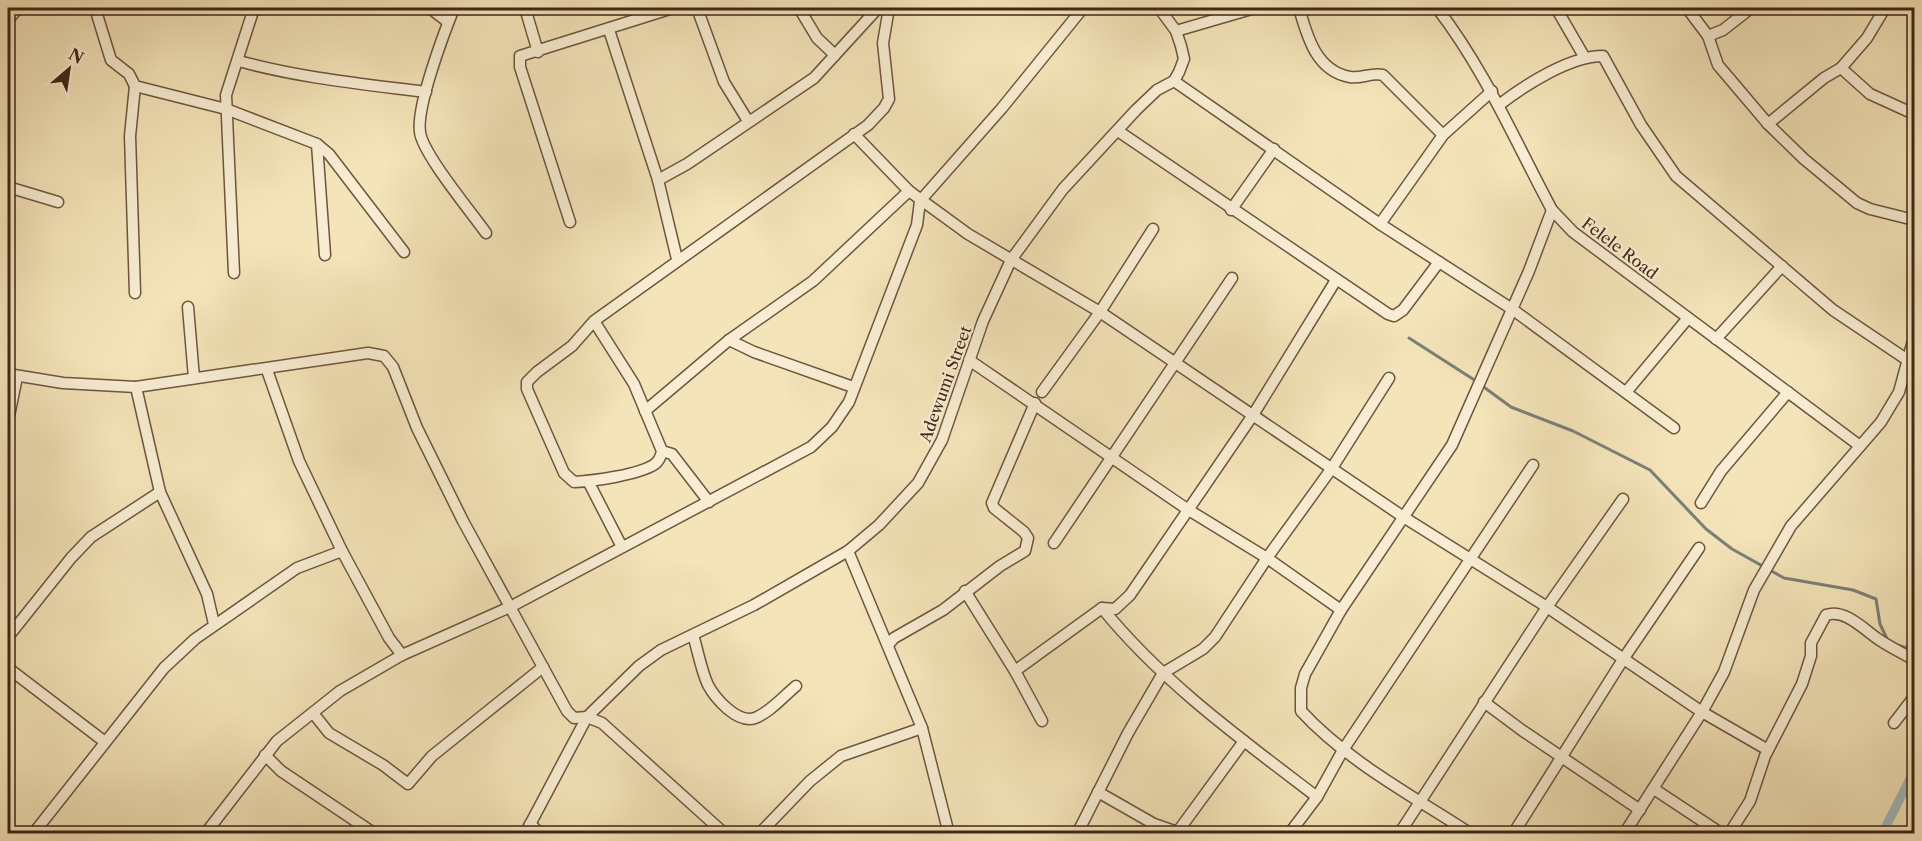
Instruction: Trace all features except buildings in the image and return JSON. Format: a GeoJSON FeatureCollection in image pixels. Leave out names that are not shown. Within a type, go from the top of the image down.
{"type":"FeatureCollection","features":[{"type":"Feature","properties":{"kind":"street"},"geometry":{"type":"LineString","coordinates":[[8,20],[18,8]]}},
{"type":"Feature","properties":{"kind":"street"},"geometry":{"type":"LineString","coordinates":[[95,8],[111,60],[129,74],[135,86],[130,136],[135,293]]}},
{"type":"Feature","properties":{"kind":"street"},"geometry":{"type":"LineString","coordinates":[[234,273],[226,109],[228,87],[239,61],[254,8]]}},
{"type":"Feature","properties":{"kind":"street"},"geometry":{"type":"LineString","coordinates":[[430,8],[448,22]]}},
{"type":"Feature","properties":{"kind":"street"},"geometry":{"type":"LineString","coordinates":[[454,8],[426,92],[419,130],[422,141],[486,233]]}},
{"type":"Feature","properties":{"kind":"street"},"geometry":{"type":"LineString","coordinates":[[525,8],[538,52]]}},
{"type":"Feature","properties":{"kind":"street"},"geometry":{"type":"LineString","coordinates":[[570,222],[520,67],[520,56],[609,30],[673,8]]}},
{"type":"Feature","properties":{"kind":"street"},"geometry":{"type":"LineString","coordinates":[[697,8],[724,82],[748,121]]}},
{"type":"Feature","properties":{"kind":"street"},"geometry":{"type":"LineString","coordinates":[[799,8],[817,38],[835,55]]}},
{"type":"Feature","properties":{"kind":"street"},"geometry":{"type":"LineString","coordinates":[[658,180],[687,164],[814,78],[878,8]]}},
{"type":"Feature","properties":{"kind":"street"},"geometry":{"type":"LineString","coordinates":[[594,321],[634,384],[662,451],[660,458],[652,465],[588,482],[570,481],[564,473],[527,389],[527,382],[572,346],[594,321],[677,259],[868,124],[884,108],[889,99],[883,43],[890,8]]}},
{"type":"Feature","properties":{"kind":"street"},"geometry":{"type":"LineString","coordinates":[[205,834],[277,741],[340,692],[402,655],[510,607],[811,447],[832,427],[849,402],[918,225],[920,201],[1002,108],[1082,8]]}},
{"type":"Feature","properties":{"kind":"street"},"geometry":{"type":"LineString","coordinates":[[1159,8],[1176,31],[1184,59],[1174,81],[1380,224],[1512,309],[1627,391],[1674,429]]}},
{"type":"Feature","properties":{"kind":"street"},"geometry":{"type":"LineString","coordinates":[[1176,31],[1255,8]]}},
{"type":"Feature","properties":{"kind":"street"},"geometry":{"type":"LineString","coordinates":[[1299,8],[1319,58],[1340,73],[1352,77],[1376,73],[1383,75],[1443,135]]}},
{"type":"Feature","properties":{"kind":"street","name":"Felele Road"},"geometry":{"type":"LineString","coordinates":[[1437,8],[1463,42],[1492,91],[1552,210],[1573,232],[1860,446]]}},
{"type":"Feature","properties":{"kind":"street"},"geometry":{"type":"LineString","coordinates":[[1556,8],[1586,58]]}},
{"type":"Feature","properties":{"kind":"street"},"geometry":{"type":"LineString","coordinates":[[1687,8],[1708,36],[1718,65],[1768,124],[1839,191],[1870,209],[1914,220]]}},
{"type":"Feature","properties":{"kind":"street"},"geometry":{"type":"LineString","coordinates":[[1708,36],[1723,30],[1751,8]]}},
{"type":"Feature","properties":{"kind":"street"},"geometry":{"type":"LineString","coordinates":[[1768,124],[1824,78],[1841,68],[1867,38],[1885,8]]}},
{"type":"Feature","properties":{"kind":"street"},"geometry":{"type":"LineString","coordinates":[[609,30],[658,180],[677,259]]}},
{"type":"Feature","properties":{"kind":"street"},"geometry":{"type":"LineString","coordinates":[[1499,105],[1540,78],[1586,58],[1603,56],[1609,62],[1641,125],[1676,176],[1833,310],[1909,362]]}},
{"type":"Feature","properties":{"kind":"street"},"geometry":{"type":"LineString","coordinates":[[239,61],[332,81],[426,92]]}},
{"type":"Feature","properties":{"kind":"street"},"geometry":{"type":"LineString","coordinates":[[1841,68],[1870,94],[1914,114]]}},
{"type":"Feature","properties":{"kind":"street","name":"Adewumi Street"},"geometry":{"type":"LineString","coordinates":[[527,829],[587,717],[639,666],[661,650],[754,605],[848,550],[879,525],[918,483],[932,462],[995,292],[1011,260],[1063,189],[1157,90],[1174,81]]}},
{"type":"Feature","properties":{"kind":"street"},"geometry":{"type":"LineString","coordinates":[[135,86],[226,109],[317,144],[329,154],[404,252]]}},
{"type":"Feature","properties":{"kind":"street"},"geometry":{"type":"LineString","coordinates":[[1380,224],[1443,135],[1492,91]]}},
{"type":"Feature","properties":{"kind":"street"},"geometry":{"type":"LineString","coordinates":[[1118,132],[1381,311],[1394,316],[1403,310],[1439,262]]}},
{"type":"Feature","properties":{"kind":"street"},"geometry":{"type":"LineString","coordinates":[[854,134],[920,201],[1011,260],[1101,312],[1405,518],[1547,607],[1702,712],[1768,750]]}},
{"type":"Feature","properties":{"kind":"street"},"geometry":{"type":"LineString","coordinates":[[317,144],[325,255]]}},
{"type":"Feature","properties":{"kind":"street"},"geometry":{"type":"LineString","coordinates":[[1231,210],[1274,149]]}},
{"type":"Feature","properties":{"kind":"street"},"geometry":{"type":"LineString","coordinates":[[8,187],[58,202]]}},
{"type":"Feature","properties":{"kind":"street"},"geometry":{"type":"LineString","coordinates":[[645,411],[729,340],[813,281],[909,191]]}},
{"type":"Feature","properties":{"kind":"street"},"geometry":{"type":"LineString","coordinates":[[1471,834],[1342,750],[1301,711],[1300,699],[1305,674],[1341,610],[1452,445],[1512,309],[1552,210]]}},
{"type":"Feature","properties":{"kind":"street"},"geometry":{"type":"LineString","coordinates":[[1042,392],[1101,312],[1153,229]]}},
{"type":"Feature","properties":{"kind":"street"},"geometry":{"type":"LineString","coordinates":[[1716,339],[1782,266]]}},
{"type":"Feature","properties":{"kind":"street"},"geometry":{"type":"LineString","coordinates":[[1054,543],[1232,278]]}},
{"type":"Feature","properties":{"kind":"street"},"geometry":{"type":"LineString","coordinates":[[1015,671],[1102,608],[1114,609],[1130,595],[1253,415],[1336,280]]}},
{"type":"Feature","properties":{"kind":"street"},"geometry":{"type":"LineString","coordinates":[[188,307],[194,378]]}},
{"type":"Feature","properties":{"kind":"street"},"geometry":{"type":"LineString","coordinates":[[1627,391],[1688,318]]}},
{"type":"Feature","properties":{"kind":"street"},"geometry":{"type":"LineString","coordinates":[[729,340],[754,352],[854,387]]}},
{"type":"Feature","properties":{"kind":"street"},"geometry":{"type":"LineString","coordinates":[[1624,834],[1702,712],[1724,672],[1754,590],[1766,568],[1791,526],[1881,422],[1899,392],[1914,342]]}},
{"type":"Feature","properties":{"kind":"street"},"geometry":{"type":"LineString","coordinates":[[8,421],[12,376],[136,387],[368,353],[384,356],[393,367],[417,428],[463,521],[567,711],[574,718],[587,717],[602,723],[725,834]]}},
{"type":"Feature","properties":{"kind":"street"},"geometry":{"type":"LineString","coordinates":[[969,360],[1035,403],[1112,459],[1267,558],[1341,610]]}},
{"type":"Feature","properties":{"kind":"street"},"geometry":{"type":"LineString","coordinates":[[267,369],[298,461],[342,551],[389,638],[402,655]]}},
{"type":"Feature","properties":{"kind":"street"},"geometry":{"type":"LineString","coordinates":[[1077,834],[1163,673],[1203,649],[1215,638],[1267,558],[1332,468],[1389,378]]}},
{"type":"Feature","properties":{"kind":"street"},"geometry":{"type":"LineString","coordinates":[[136,387],[160,492],[207,594],[214,624]]}},
{"type":"Feature","properties":{"kind":"street"},"geometry":{"type":"LineString","coordinates":[[1701,503],[1720,471],[1788,392]]}},
{"type":"Feature","properties":{"kind":"street"},"geometry":{"type":"LineString","coordinates":[[888,645],[894,638],[943,610],[965,591],[1025,551],[1028,538],[1024,532],[994,508],[992,503],[1035,403]]}},
{"type":"Feature","properties":{"kind":"street"},"geometry":{"type":"LineString","coordinates":[[662,451],[672,454],[709,502]]}},
{"type":"Feature","properties":{"kind":"street"},"geometry":{"type":"LineString","coordinates":[[1289,834],[1317,796],[1342,750],[1533,465]]}},
{"type":"Feature","properties":{"kind":"street"},"geometry":{"type":"LineString","coordinates":[[588,482],[622,547]]}},
{"type":"Feature","properties":{"kind":"street"},"geometry":{"type":"LineString","coordinates":[[8,637],[71,558],[91,537],[160,492]]}},
{"type":"Feature","properties":{"kind":"street"},"geometry":{"type":"LineString","coordinates":[[1399,834],[1547,607],[1623,499]]}},
{"type":"Feature","properties":{"kind":"street"},"geometry":{"type":"LineString","coordinates":[[1513,834],[1624,658],[1699,548]]}},
{"type":"Feature","properties":{"kind":"street"},"geometry":{"type":"LineString","coordinates":[[848,550],[922,728],[949,834]]}},
{"type":"Feature","properties":{"kind":"street"},"geometry":{"type":"LineString","coordinates":[[36,832],[164,668],[214,624],[297,568],[342,551]]}},
{"type":"Feature","properties":{"kind":"street"},"geometry":{"type":"LineString","coordinates":[[965,591],[1015,671],[1042,721]]}},
{"type":"Feature","properties":{"kind":"street"},"geometry":{"type":"LineString","coordinates":[[1102,608],[1131,644],[1163,673],[1244,741],[1317,796]]}},
{"type":"Feature","properties":{"kind":"street"},"geometry":{"type":"LineString","coordinates":[[1729,834],[1750,801],[1768,750],[1802,684],[1811,656],[1811,642],[1826,615],[1836,614],[1859,624],[1878,640],[1914,660]]}},
{"type":"Feature","properties":{"kind":"street"},"geometry":{"type":"LineString","coordinates":[[693,635],[708,684],[724,704],[741,717],[751,719],[759,716],[796,686]]}},
{"type":"Feature","properties":{"kind":"street"},"geometry":{"type":"LineString","coordinates":[[313,712],[329,733],[346,741],[408,784],[432,756],[543,667]]}},
{"type":"Feature","properties":{"kind":"street"},"geometry":{"type":"LineString","coordinates":[[8,668],[105,742]]}},
{"type":"Feature","properties":{"kind":"street"},"geometry":{"type":"LineString","coordinates":[[1894,723],[1914,697]]}},
{"type":"Feature","properties":{"kind":"street"},"geometry":{"type":"LineString","coordinates":[[1484,702],[1640,810]]}},
{"type":"Feature","properties":{"kind":"street"},"geometry":{"type":"LineString","coordinates":[[759,834],[810,781],[841,756],[922,728]]}},
{"type":"Feature","properties":{"kind":"street"},"geometry":{"type":"LineString","coordinates":[[1098,792],[1154,824],[1177,833],[1244,741]]}},
{"type":"Feature","properties":{"kind":"street"},"geometry":{"type":"LineString","coordinates":[[265,755],[281,771],[375,834]]}},
{"type":"Feature","properties":{"kind":"street"},"geometry":{"type":"LineString","coordinates":[[1654,789],[1722,834]]}},
{"type":"Feature","properties":{"kind":"street"},"geometry":{"type":"LineString","coordinates":[[527,829],[541,834]]}},
{"type":"Feature","properties":{"kind":"waterway"},"geometry":{"type":"LineString","coordinates":[[1409,338],[1476,381]]}},
{"type":"Feature","properties":{"kind":"waterway"},"geometry":{"type":"LineString","coordinates":[[1481,385],[1511,407],[1573,431],[1650,470],[1706,529],[1732,549],[1784,578],[1853,590],[1876,599],[1880,624],[1888,641]]}},
{"type":"Feature","properties":{"kind":"waterway"},"geometry":{"type":"LineString","coordinates":[[1897,645],[1914,650]]}},
{"type":"Feature","properties":{"kind":"waterway"},"geometry":{"type":"LineString","coordinates":[[1882,834],[1914,771]]}}]}
